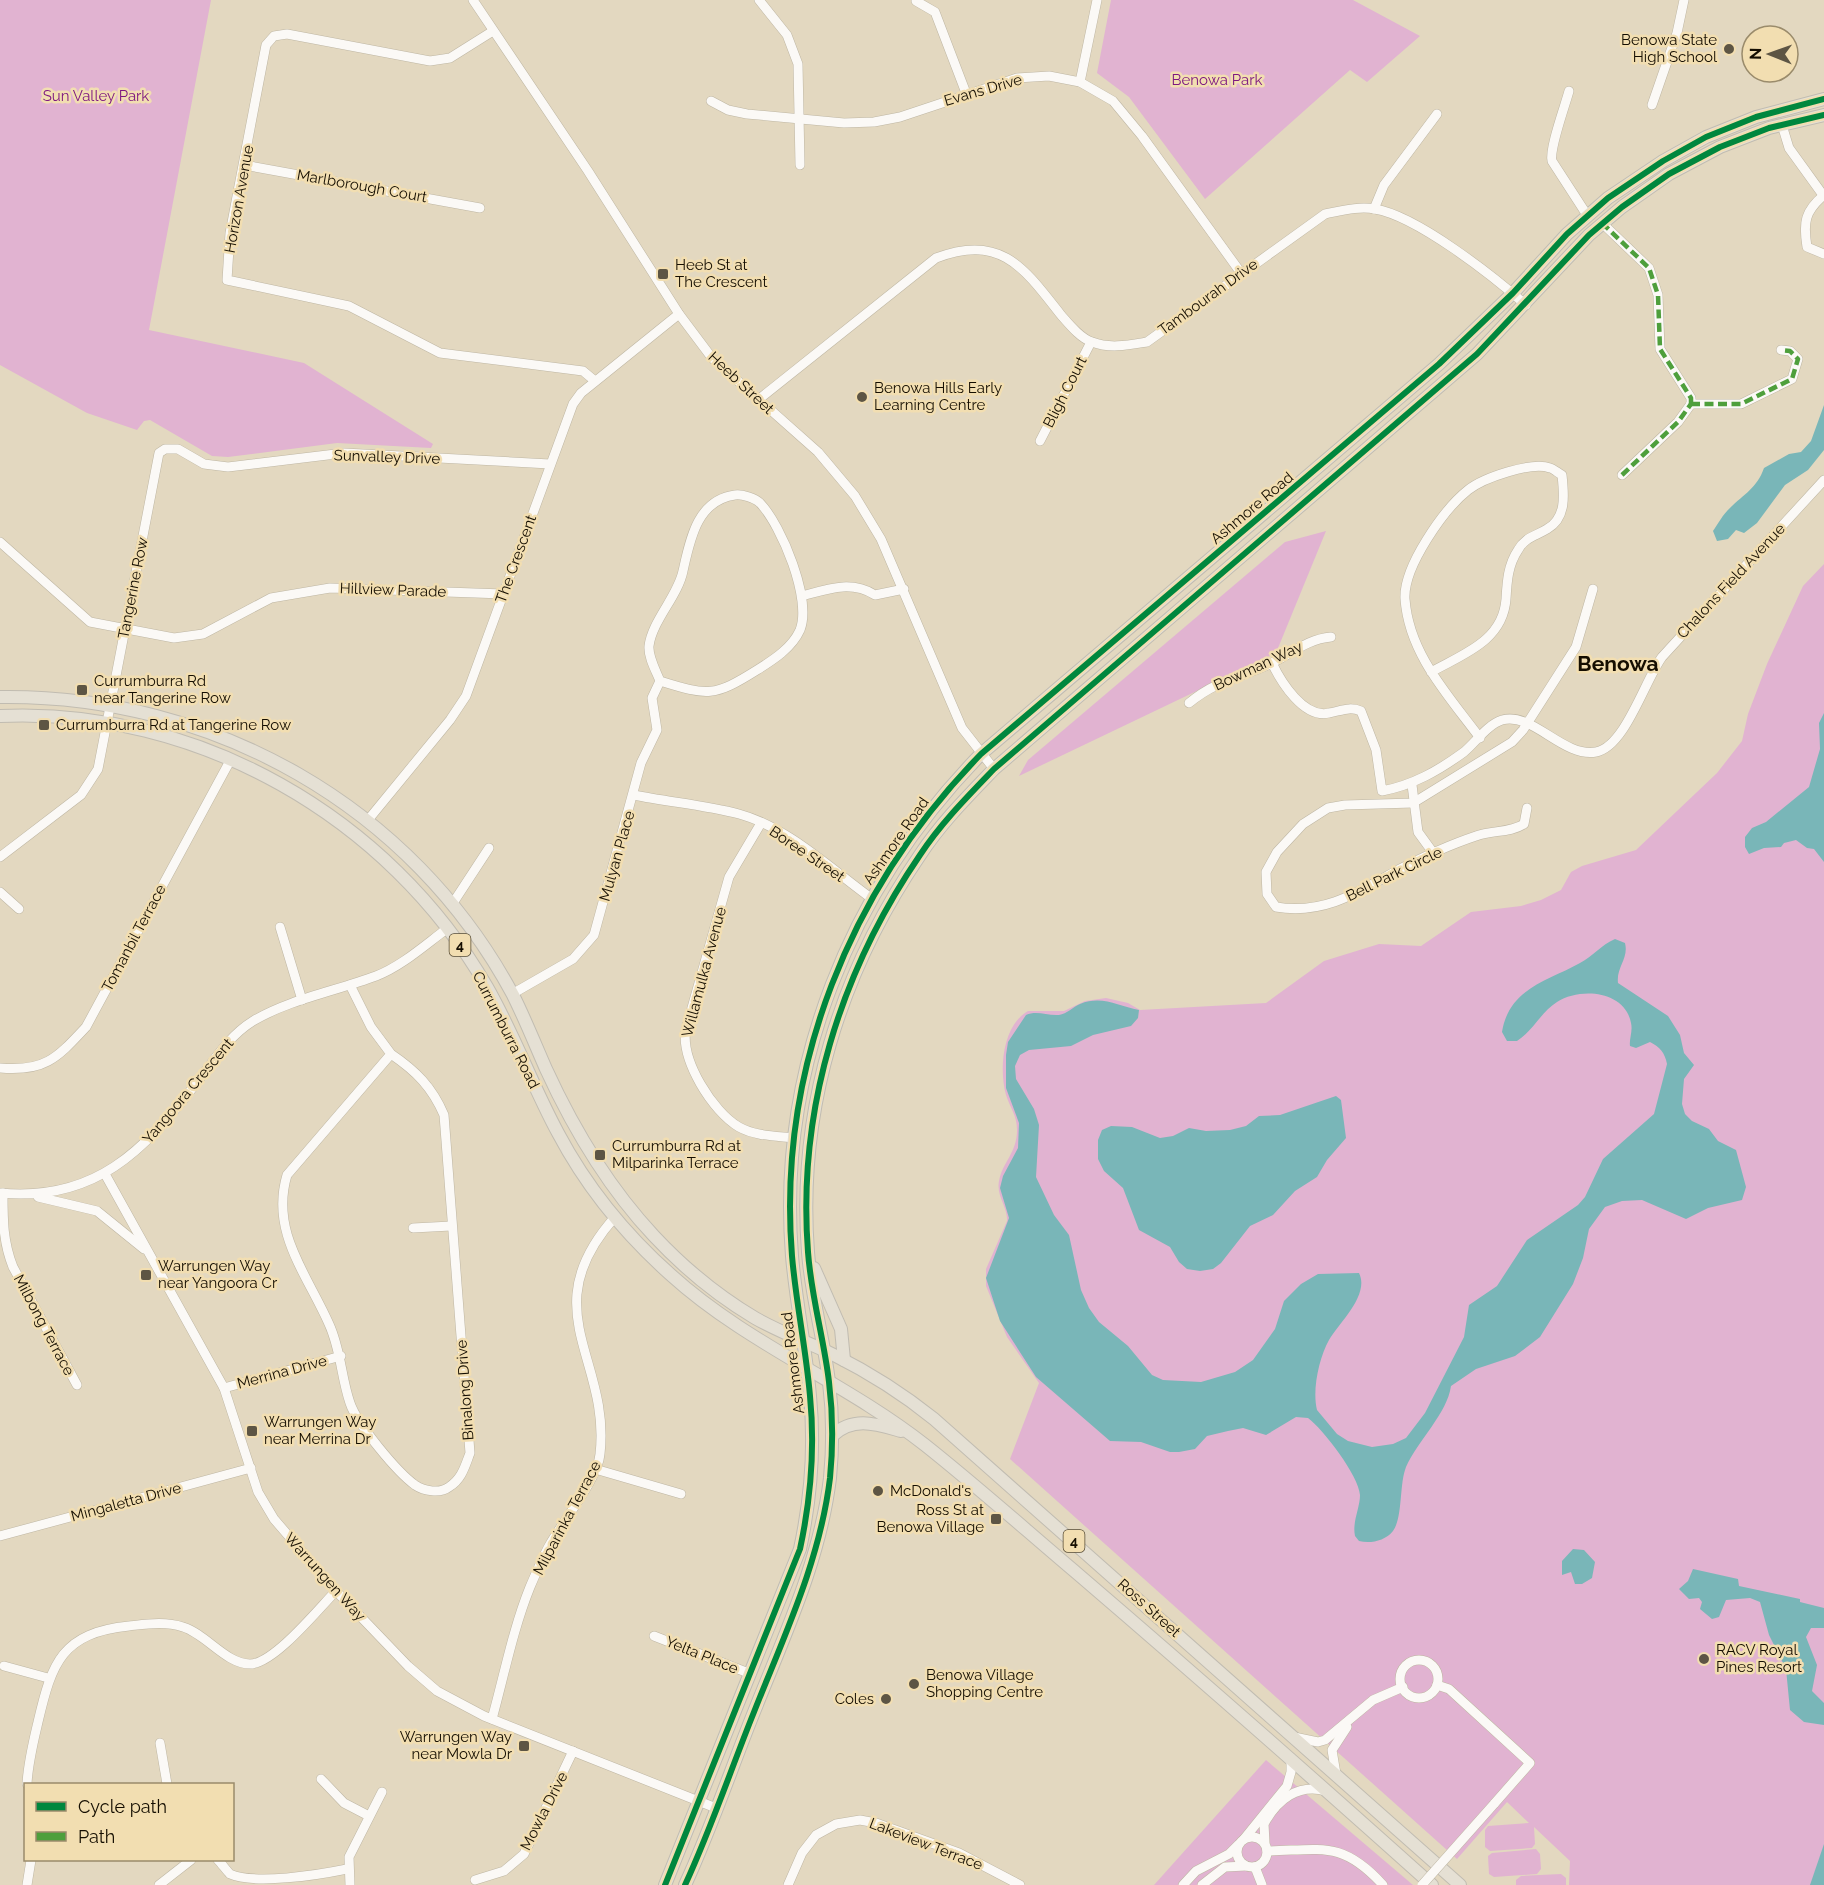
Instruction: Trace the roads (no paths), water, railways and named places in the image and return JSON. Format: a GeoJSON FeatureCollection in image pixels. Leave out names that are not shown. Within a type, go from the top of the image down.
{"type":"FeatureCollection","features":[{"type":"Feature","properties":{"kind":"main road","name":"Ashmore Road"},"geometry":{"type":"LineString","coordinates":[[665,1885],[800,1549],[807,1517],[812,1421],[791,1232],[794,1138],[800,1089],[813,1038],[837,969],[871,898],[905,843],[931,809],[981,754],[1439,364],[1587,215],[1663,161],[1707,137],[1755,117],[1824,99]]}},
{"type":"Feature","properties":{"kind":"main road","name":"Ashmore Road"},"geometry":{"type":"LineString","coordinates":[[685,1885],[811,1566],[828,1492],[832,1436],[829,1379],[808,1253],[806,1195],[812,1121],[826,1054],[840,1010],[886,908],[921,853],[957,807],[994,769],[1477,354],[1602,223],[1644,189],[1680,167],[1720,147],[1782,125],[1824,115]]}},
{"type":"Feature","properties":{"kind":"main road","name":"Currumburra Road"},"geometry":{"type":"LineString","coordinates":[[0,697],[57,699],[112,705],[176,720],[242,745],[299,772],[368,820],[397,844],[453,903],[512,994],[578,1133],[628,1207],[677,1259],[721,1295],[764,1323],[823,1350]]}},
{"type":"Feature","properties":{"kind":"main road","name":"Currumburra Road"},"geometry":{"type":"LineString","coordinates":[[0,716],[31,715],[108,723],[176,739],[231,759],[278,782],[352,832],[401,874],[448,928],[498,1006],[566,1148],[615,1217],[650,1256],[713,1311],[829,1379]]}},
{"type":"Feature","properties":{"kind":"main road"},"geometry":{"type":"LineString","coordinates":[[808,1253],[842,1329],[844,1360]]}},
{"type":"Feature","properties":{"kind":"main road","name":"Ross Street"},"geometry":{"type":"LineString","coordinates":[[823,1350],[891,1388],[934,1419],[1460,1885]]}},
{"type":"Feature","properties":{"kind":"main road","name":"Ross Street"},"geometry":{"type":"LineString","coordinates":[[829,1379],[908,1432],[1148,1632],[1432,1885]]}},
{"type":"Feature","properties":{"kind":"main road"},"geometry":{"type":"LineString","coordinates":[[832,1436],[844,1427],[863,1422],[908,1432]]}},
{"type":"Feature","properties":{"kind":"street","name":"Heeb Street"},"geometry":{"type":"LineString","coordinates":[[473,0],[588,171],[679,314],[712,358],[818,452],[843,479],[881,539],[962,728],[994,769]]}},
{"type":"Feature","properties":{"kind":"street"},"geometry":{"type":"LineString","coordinates":[[759,0],[779,22],[794,49],[798,64],[801,118],[800,165]]}},
{"type":"Feature","properties":{"kind":"street"},"geometry":{"type":"LineString","coordinates":[[1080,82],[1096,0]]}},
{"type":"Feature","properties":{"kind":"street"},"geometry":{"type":"LineString","coordinates":[[1652,105],[1677,33],[1684,0]]}},
{"type":"Feature","properties":{"kind":"street"},"geometry":{"type":"LineString","coordinates":[[916,1],[935,12],[966,93]]}},
{"type":"Feature","properties":{"kind":"street","name":"Horizon Avenue"},"geometry":{"type":"LineString","coordinates":[[493,31],[450,58],[430,61],[287,34],[274,36],[266,45],[231,233],[227,280],[349,306],[440,353],[578,370],[595,381]]}},
{"type":"Feature","properties":{"kind":"street","name":"Evans Drive"},"geometry":{"type":"LineString","coordinates":[[711,101],[728,110],[844,123],[874,122],[900,117],[966,93],[1017,78],[1049,76],[1080,82],[1113,102],[1142,136],[1241,273]]}},
{"type":"Feature","properties":{"kind":"street"},"geometry":{"type":"LineString","coordinates":[[1569,91],[1550,153],[1551,160],[1587,215]]}},
{"type":"Feature","properties":{"kind":"street"},"geometry":{"type":"LineString","coordinates":[[1374,209],[1384,185],[1437,114]]}},
{"type":"Feature","properties":{"kind":"street"},"geometry":{"type":"LineString","coordinates":[[1782,125],[1789,148],[1824,195],[1809,209],[1804,230],[1807,247],[1824,254]]}},
{"type":"Feature","properties":{"kind":"street","name":"Marlborough Court"},"geometry":{"type":"LineString","coordinates":[[244,165],[480,208]]}},
{"type":"Feature","properties":{"kind":"street","name":"Tambourah Drive"},"geometry":{"type":"LineString","coordinates":[[1091,342],[1117,346],[1147,342],[1325,214],[1353,209],[1374,209],[1398,216],[1426,231],[1526,305]]}},
{"type":"Feature","properties":{"kind":"street"},"geometry":{"type":"LineString","coordinates":[[1602,223],[1650,268],[1660,313],[1660,349],[1691,398],[1691,404],[1678,422],[1622,475]]}},
{"type":"Feature","properties":{"kind":"street"},"geometry":{"type":"LineString","coordinates":[[758,400],[936,258],[956,250],[985,250],[1006,256],[1025,270],[1070,326],[1091,342]]}},
{"type":"Feature","properties":{"kind":"street","name":"The Crescent"},"geometry":{"type":"LineString","coordinates":[[368,820],[459,709],[504,594],[573,404],[595,381],[679,314]]}},
{"type":"Feature","properties":{"kind":"street","name":"Bligh Court"},"geometry":{"type":"LineString","coordinates":[[1040,441],[1091,342]]}},
{"type":"Feature","properties":{"kind":"street"},"geometry":{"type":"LineString","coordinates":[[1691,404],[1741,404],[1781,386],[1792,379],[1798,359],[1790,351],[1781,350]]}},
{"type":"Feature","properties":{"kind":"street","name":"Sunvalley Drive"},"geometry":{"type":"LineString","coordinates":[[159,453],[165,449],[178,449],[204,464],[228,466],[344,453],[550,464]]}},
{"type":"Feature","properties":{"kind":"street","name":"Tangerine Row"},"geometry":{"type":"LineString","coordinates":[[0,857],[90,785],[101,760],[159,453]]}},
{"type":"Feature","properties":{"kind":"street"},"geometry":{"type":"LineString","coordinates":[[1431,672],[1482,645],[1494,630],[1503,616],[1511,561],[1519,547],[1531,536],[1549,528],[1560,516],[1565,496],[1562,475],[1549,467],[1531,467],[1485,480],[1467,491],[1435,527],[1410,572],[1405,596],[1409,627],[1420,655],[1431,672],[1480,738]]}},
{"type":"Feature","properties":{"kind":"street","name":"Chalons Field Avenue"},"geometry":{"type":"LineString","coordinates":[[1526,723],[1564,745],[1580,750],[1595,753],[1609,747],[1618,737],[1651,672],[1662,657],[1824,480]]}},
{"type":"Feature","properties":{"kind":"street"},"geometry":{"type":"LineString","coordinates":[[740,494],[759,502],[786,550],[801,586],[804,614],[799,631],[789,646],[730,687],[714,692],[697,693],[660,681],[649,646],[666,606],[681,579],[695,524],[721,497],[740,494]]}},
{"type":"Feature","properties":{"kind":"street","name":"Hillview Parade"},"geometry":{"type":"LineString","coordinates":[[0,542],[90,622],[174,638],[192,637],[225,624],[271,598],[330,588],[504,594]]}},
{"type":"Feature","properties":{"kind":"street"},"geometry":{"type":"LineString","coordinates":[[802,596],[842,586],[862,587],[875,596],[904,589]]}},
{"type":"Feature","properties":{"kind":"street","name":"Bell Park Circle"},"geometry":{"type":"LineString","coordinates":[[1527,808],[1524,824],[1515,830],[1476,836],[1434,854],[1352,897],[1313,909],[1276,907],[1267,894],[1266,872],[1270,861],[1303,824],[1318,814],[1328,808],[1345,805],[1413,803],[1512,742],[1576,647],[1593,589]]}},
{"type":"Feature","properties":{"kind":"street","name":"Bowman Way"},"geometry":{"type":"LineString","coordinates":[[1189,703],[1217,683],[1272,663],[1311,641],[1331,637]]}},
{"type":"Feature","properties":{"kind":"street"},"geometry":{"type":"LineString","coordinates":[[1272,663],[1286,686],[1309,709],[1327,714],[1348,708],[1361,711],[1376,750],[1382,792],[1412,785],[1464,752],[1500,721],[1511,719],[1526,723]]}},
{"type":"Feature","properties":{"kind":"street","name":"Mulyan Place"},"geometry":{"type":"LineString","coordinates":[[512,994],[573,959],[594,935],[641,763],[657,730],[652,698],[660,681]]}},
{"type":"Feature","properties":{"kind":"street","name":"Tomanbil Terrace"},"geometry":{"type":"LineString","coordinates":[[0,1068],[20,1070],[44,1065],[66,1049],[86,1027],[231,759]]}},
{"type":"Feature","properties":{"kind":"street"},"geometry":{"type":"LineString","coordinates":[[1412,785],[1418,832],[1434,854]]}},
{"type":"Feature","properties":{"kind":"street","name":"Boree Street"},"geometry":{"type":"LineString","coordinates":[[634,795],[740,814],[761,823],[784,835],[871,898]]}},
{"type":"Feature","properties":{"kind":"street","name":"Willamulka Avenue"},"geometry":{"type":"LineString","coordinates":[[761,823],[729,877],[686,1029],[685,1047],[691,1066],[704,1089],[731,1121],[749,1131],[794,1138]]}},
{"type":"Feature","properties":{"kind":"street"},"geometry":{"type":"LineString","coordinates":[[453,903],[489,848]]}},
{"type":"Feature","properties":{"kind":"street"},"geometry":{"type":"LineString","coordinates":[[0,892],[19,909]]}},
{"type":"Feature","properties":{"kind":"street"},"geometry":{"type":"LineString","coordinates":[[280,927],[302,1000]]}},
{"type":"Feature","properties":{"kind":"street","name":"Yangoora Crescent"},"geometry":{"type":"LineString","coordinates":[[2,1193],[49,1193],[105,1174],[133,1155],[151,1138],[234,1037],[251,1022],[302,1000],[379,975],[448,928]]}},
{"type":"Feature","properties":{"kind":"street","name":"Binalong Drive"},"geometry":{"type":"LineString","coordinates":[[350,985],[371,1027],[391,1054],[415,1070],[434,1091],[444,1115],[470,1453],[460,1478],[447,1489],[428,1491],[415,1485],[385,1454],[357,1417],[350,1402],[341,1356],[329,1324],[295,1258],[284,1226],[281,1196],[287,1175],[391,1054]]}},
{"type":"Feature","properties":{"kind":"street","name":"Warrungen Way"},"geometry":{"type":"LineString","coordinates":[[105,1174],[224,1388],[258,1492],[274,1519],[336,1591],[408,1666],[437,1690],[492,1719],[716,1808]]}},
{"type":"Feature","properties":{"kind":"street","name":"Milbong Terrace"},"geometry":{"type":"LineString","coordinates":[[2,1193],[3,1229],[6,1249],[13,1267],[77,1385]]}},
{"type":"Feature","properties":{"kind":"street","name":"Yangoora Crescent"},"geometry":{"type":"LineString","coordinates":[[21,1194],[97,1211],[150,1254]]}},
{"type":"Feature","properties":{"kind":"street","name":"Milparinka Terrace"},"geometry":{"type":"LineString","coordinates":[[492,1719],[529,1589],[549,1546],[600,1458],[602,1423],[576,1320],[576,1301],[578,1282],[588,1254],[615,1217]]}},
{"type":"Feature","properties":{"kind":"street"},"geometry":{"type":"LineString","coordinates":[[413,1228],[451,1226]]}},
{"type":"Feature","properties":{"kind":"street","name":"Merrina Drive"},"geometry":{"type":"LineString","coordinates":[[224,1388],[341,1356]]}},
{"type":"Feature","properties":{"kind":"street","name":"Mingaletta Drive"},"geometry":{"type":"LineString","coordinates":[[0,1536],[251,1468]]}},
{"type":"Feature","properties":{"kind":"street"},"geometry":{"type":"LineString","coordinates":[[595,1469],[681,1494]]}},
{"type":"Feature","properties":{"kind":"street"},"geometry":{"type":"LineString","coordinates":[[27,1783],[28,1766],[48,1678],[63,1652],[83,1637],[118,1627],[156,1623],[184,1627],[205,1638],[234,1659],[251,1664],[270,1657],[336,1591]]}},
{"type":"Feature","properties":{"kind":"street","name":"Yelta Place"},"geometry":{"type":"LineString","coordinates":[[654,1636],[751,1674]]}},
{"type":"Feature","properties":{"kind":"street"},"geometry":{"type":"LineString","coordinates":[[1425,1661],[1434,1667],[1438,1676],[1437,1685],[1431,1694],[1420,1697],[1408,1694],[1403,1687],[1401,1680],[1403,1669],[1411,1662],[1425,1661]]}},
{"type":"Feature","properties":{"kind":"street"},"geometry":{"type":"LineString","coordinates":[[4,1666],[48,1678]]}},
{"type":"Feature","properties":{"kind":"street"},"geometry":{"type":"LineString","coordinates":[[1422,1885],[1530,1763],[1452,1692],[1437,1685]]}},
{"type":"Feature","properties":{"kind":"street"},"geometry":{"type":"LineString","coordinates":[[1294,1737],[1318,1742],[1326,1740],[1373,1700],[1403,1687]]}},
{"type":"Feature","properties":{"kind":"street"},"geometry":{"type":"LineString","coordinates":[[1336,1774],[1333,1758],[1334,1745],[1359,1710]]}},
{"type":"Feature","properties":{"kind":"street"},"geometry":{"type":"LineString","coordinates":[[160,1743],[167,1783]]}},
{"type":"Feature","properties":{"kind":"street","name":"Mowla Drive"},"geometry":{"type":"LineString","coordinates":[[475,1880],[504,1870],[524,1854],[573,1751]]}},
{"type":"Feature","properties":{"kind":"street"},"geometry":{"type":"LineString","coordinates":[[1183,1885],[1196,1871],[1229,1854],[1242,1842],[1287,1786],[1291,1772],[1291,1758]]}},
{"type":"Feature","properties":{"kind":"street"},"geometry":{"type":"LineString","coordinates":[[321,1779],[344,1803],[369,1816]]}},
{"type":"Feature","properties":{"kind":"street"},"geometry":{"type":"LineString","coordinates":[[1202,1885],[1225,1867],[1252,1867],[1264,1862],[1266,1847],[1264,1824],[1290,1794],[1310,1788],[1328,1792]]}},
{"type":"Feature","properties":{"kind":"street"},"geometry":{"type":"LineString","coordinates":[[350,1885],[347,1869],[351,1851],[382,1792]]}},
{"type":"Feature","properties":{"kind":"street","name":"Lakeview Terrace"},"geometry":{"type":"LineString","coordinates":[[788,1885],[802,1853],[813,1838],[830,1826],[853,1820],[876,1823],[958,1853],[1020,1885]]}},
{"type":"Feature","properties":{"kind":"street"},"geometry":{"type":"LineString","coordinates":[[1242,1842],[1255,1837],[1266,1847],[1340,1851],[1353,1857],[1383,1885]]}},
{"type":"Feature","properties":{"kind":"street"},"geometry":{"type":"LineString","coordinates":[[1242,1842],[1239,1859],[1252,1867],[1262,1885]]}},
{"type":"Feature","properties":{"kind":"street"},"geometry":{"type":"LineString","coordinates":[[27,1885],[31,1861]]}},
{"type":"Feature","properties":{"kind":"street"},"geometry":{"type":"LineString","coordinates":[[159,1885],[190,1861]]}},
{"type":"Feature","properties":{"kind":"street"},"geometry":{"type":"LineString","coordinates":[[219,1861],[231,1875],[252,1883],[280,1884],[347,1869]]}},
{"type":"Feature","properties":{"kind":"water"},"geometry":{"type":"Polygon","coordinates":[[[1824,405],[1824,450],[1808,470],[1785,485],[1757,523],[1744,533],[1736,530],[1728,539],[1717,541],[1713,531],[1727,510],[1754,486],[1764,468],[1789,454],[1801,452],[1811,441],[1824,405]]]}},
{"type":"Feature","properties":{"kind":"water"},"geometry":{"type":"Polygon","coordinates":[[[1824,713],[1824,862],[1814,849],[1807,848],[1796,840],[1784,843],[1781,847],[1764,848],[1749,854],[1745,847],[1745,837],[1752,828],[1766,822],[1809,787],[1820,749],[1819,723],[1824,713]]]}},
{"type":"Feature","properties":{"kind":"water"},"geometry":{"type":"Polygon","coordinates":[[[1615,939],[1625,943],[1626,949],[1618,983],[1668,1016],[1680,1035],[1684,1053],[1694,1065],[1684,1079],[1682,1104],[1685,1114],[1692,1121],[1709,1129],[1718,1141],[1736,1150],[1746,1187],[1742,1200],[1708,1208],[1686,1219],[1642,1200],[1622,1201],[1605,1207],[1589,1229],[1583,1258],[1573,1284],[1540,1337],[1515,1356],[1476,1369],[1451,1386],[1444,1407],[1406,1467],[1398,1518],[1390,1534],[1377,1541],[1368,1542],[1359,1541],[1355,1536],[1360,1495],[1354,1476],[1339,1453],[1308,1418],[1296,1417],[1266,1435],[1243,1428],[1207,1436],[1195,1449],[1170,1452],[1141,1442],[1110,1441],[1036,1377],[1000,1321],[986,1278],[1009,1218],[1000,1188],[1003,1176],[1018,1148],[1019,1123],[1006,1088],[1006,1055],[1008,1042],[1026,1015],[1034,1013],[1059,1015],[1080,1004],[1096,1001],[1110,1002],[1139,1010],[1138,1018],[1131,1026],[1093,1035],[1071,1046],[1029,1050],[1020,1055],[1015,1066],[1016,1079],[1034,1109],[1039,1125],[1036,1177],[1054,1215],[1069,1235],[1081,1290],[1089,1308],[1099,1322],[1128,1346],[1152,1375],[1163,1380],[1201,1382],[1235,1372],[1253,1360],[1275,1329],[1284,1301],[1301,1284],[1318,1274],[1359,1273],[1361,1281],[1357,1299],[1329,1340],[1317,1374],[1315,1393],[1317,1410],[1337,1434],[1348,1441],[1372,1447],[1393,1444],[1406,1438],[1425,1413],[1464,1337],[1469,1305],[1497,1286],[1527,1240],[1578,1205],[1585,1197],[1603,1159],[1654,1114],[1667,1064],[1665,1057],[1659,1048],[1650,1042],[1636,1048],[1630,1046],[1631,1023],[1627,1012],[1611,998],[1589,994],[1567,997],[1551,1006],[1517,1041],[1507,1041],[1502,1032],[1506,1017],[1521,996],[1543,981],[1585,960],[1615,939]]]}},
{"type":"Feature","properties":{"kind":"water"},"geometry":{"type":"Polygon","coordinates":[[[1336,1096],[1341,1100],[1346,1138],[1327,1160],[1317,1177],[1295,1191],[1273,1215],[1250,1226],[1221,1263],[1213,1269],[1200,1271],[1187,1269],[1179,1262],[1170,1247],[1139,1230],[1123,1188],[1104,1171],[1098,1159],[1098,1140],[1102,1130],[1111,1126],[1132,1127],[1160,1138],[1173,1136],[1189,1128],[1206,1131],[1230,1130],[1246,1126],[1259,1116],[1280,1115],[1336,1096]]]}},
{"type":"Feature","properties":{"kind":"water"},"geometry":{"type":"Polygon","coordinates":[[[1573,1549],[1584,1550],[1595,1562],[1592,1578],[1582,1584],[1575,1584],[1571,1572],[1562,1575],[1562,1561],[1573,1549]]]}},
{"type":"Feature","properties":{"kind":"water"},"geometry":{"type":"Polygon","coordinates":[[[1693,1569],[1738,1579],[1739,1586],[1800,1599],[1800,1602],[1824,1608],[1824,1628],[1811,1628],[1806,1637],[1817,1665],[1812,1691],[1824,1703],[1824,1725],[1804,1722],[1790,1710],[1786,1669],[1769,1635],[1760,1602],[1750,1598],[1726,1600],[1719,1617],[1712,1619],[1700,1609],[1702,1602],[1699,1598],[1689,1599],[1679,1589],[1688,1581],[1693,1569]]]}},
{"type":"Feature","properties":{"kind":"water"},"geometry":{"type":"Polygon","coordinates":[[[1824,1844],[1824,1885],[1810,1885],[1824,1844]]]}},
{"type":"Feature","properties":{"kind":"place","name":"Benowa State High School"},"geometry":{"type":"Point","coordinates":[1729,49]}},
{"type":"Feature","properties":{"kind":"place","name":"Heeb St at The Crescent"},"geometry":{"type":"Point","coordinates":[663,274]}},
{"type":"Feature","properties":{"kind":"place","name":"Benowa Hills Early Learning Centre"},"geometry":{"type":"Point","coordinates":[862,397]}},
{"type":"Feature","properties":{"kind":"place","name":"Currumburra Rd near Tangerine Row"},"geometry":{"type":"Point","coordinates":[82,690]}},
{"type":"Feature","properties":{"kind":"place","name":"Currumburra Rd at Tangerine Row"},"geometry":{"type":"Point","coordinates":[44,725]}},
{"type":"Feature","properties":{"kind":"place","name":"Currumburra Rd at Milparinka Terrace"},"geometry":{"type":"Point","coordinates":[600,1155]}},
{"type":"Feature","properties":{"kind":"place","name":"Warrungen Way near Yangoora Cr"},"geometry":{"type":"Point","coordinates":[146,1275]}},
{"type":"Feature","properties":{"kind":"place","name":"Warrungen Way near Merrina Dr"},"geometry":{"type":"Point","coordinates":[252,1431]}},
{"type":"Feature","properties":{"kind":"place","name":"McDonald's"},"geometry":{"type":"Point","coordinates":[878,1491]}},
{"type":"Feature","properties":{"kind":"place","name":"Ross St at Benowa Village"},"geometry":{"type":"Point","coordinates":[996,1519]}},
{"type":"Feature","properties":{"kind":"place","name":"RACV Royal Pines Resort"},"geometry":{"type":"Point","coordinates":[1704,1659]}},
{"type":"Feature","properties":{"kind":"place","name":"Benowa Village Shopping Centre"},"geometry":{"type":"Point","coordinates":[914,1684]}},
{"type":"Feature","properties":{"kind":"place","name":"Coles"},"geometry":{"type":"Point","coordinates":[886,1699]}},
{"type":"Feature","properties":{"kind":"place","name":"Warrungen Way near Mowla Dr"},"geometry":{"type":"Point","coordinates":[524,1746]}},
{"type":"Feature","properties":{"kind":"district","name":"Benowa"},"geometry":{"type":"Point","coordinates":[1618,664]}},
{"type":"Feature","properties":{"kind":"park label","name":"Benowa Park"},"geometry":{"type":"Point","coordinates":[1217,80]}},
{"type":"Feature","properties":{"kind":"park label","name":"Sun Valley Park"},"geometry":{"type":"Point","coordinates":[96,96]}}]}
